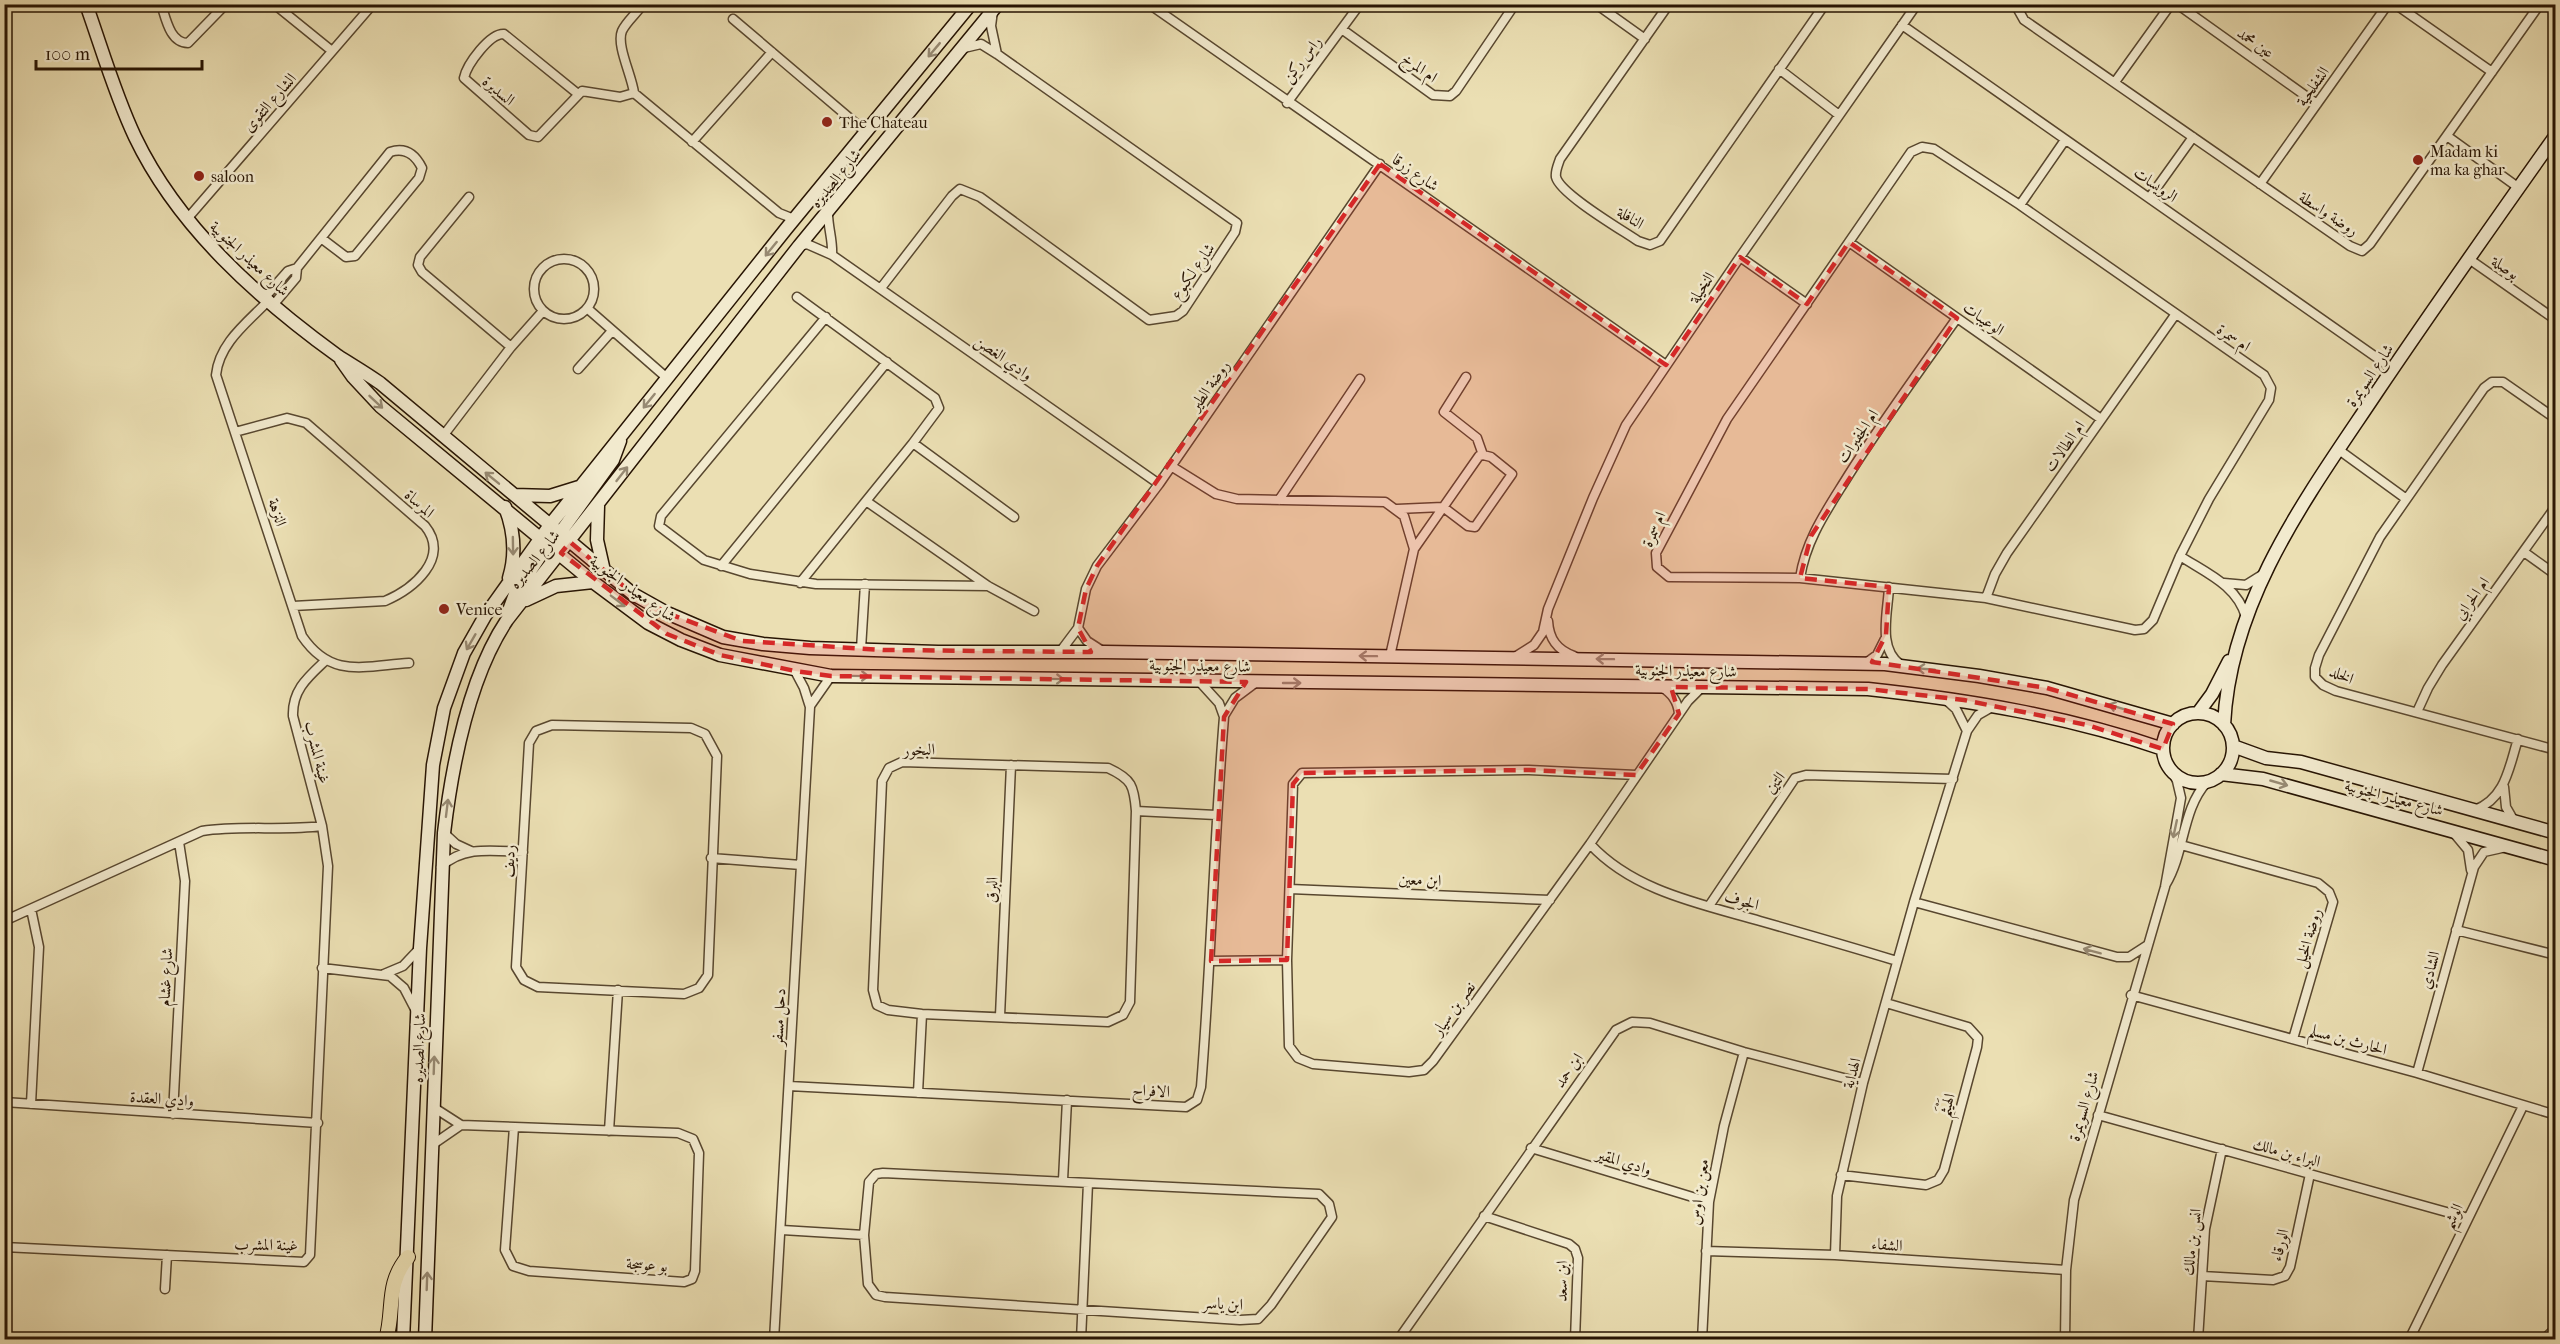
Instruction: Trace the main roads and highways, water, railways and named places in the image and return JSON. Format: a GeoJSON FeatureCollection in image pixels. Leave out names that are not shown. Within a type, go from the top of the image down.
{"type":"FeatureCollection","features":[{"type":"Feature","properties":{"kind":"main road"},"geometry":{"type":"LineString","coordinates":[[386,1340],[392,1284],[399,1268],[408,1257]]}},
{"type":"Feature","properties":{"kind":"place","name":"The Chateau"},"geometry":{"type":"Point","coordinates":[827,122]}},
{"type":"Feature","properties":{"kind":"place","name":"Madam ki ma ka ghar"},"geometry":{"type":"Point","coordinates":[2418,160]}},
{"type":"Feature","properties":{"kind":"place","name":"saloon"},"geometry":{"type":"Point","coordinates":[199,176]}},
{"type":"Feature","properties":{"kind":"place","name":"Venice"},"geometry":{"type":"Point","coordinates":[444,609]}}]}
